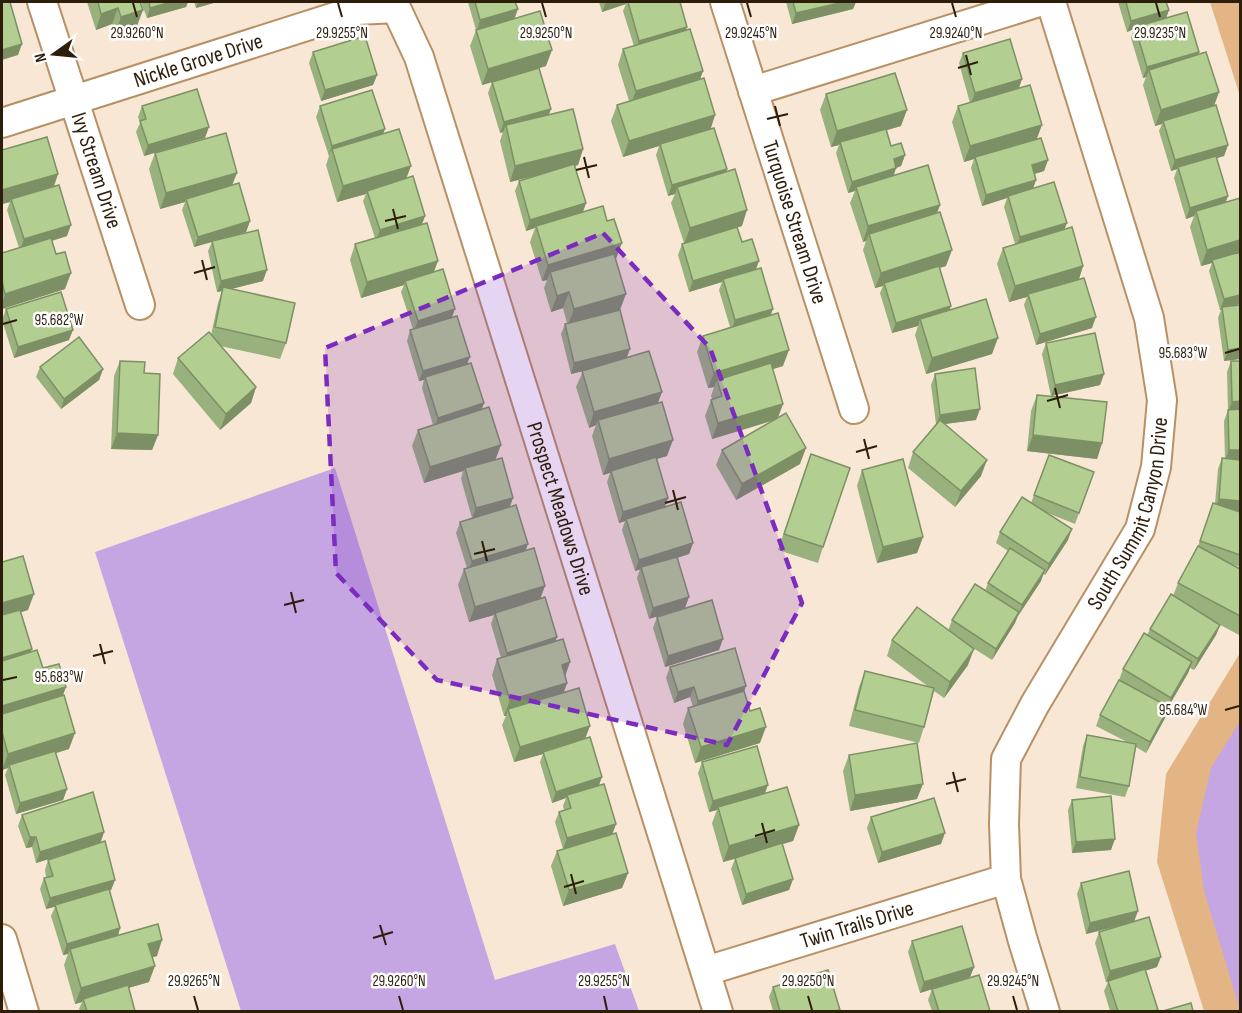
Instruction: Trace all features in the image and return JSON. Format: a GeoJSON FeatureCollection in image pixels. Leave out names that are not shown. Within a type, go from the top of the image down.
{"type":"FeatureCollection","features":[{"type":"Feature","properties":{"kind":"street","name":"Ivy Stream Drive"},"geometry":{"type":"LineString","coordinates":[[42,2],[140,305]]}},
{"type":"Feature","properties":{"kind":"street","name":"Turquoise Stream Drive"},"geometry":{"type":"LineString","coordinates":[[725,2],[854,409]]}},
{"type":"Feature","properties":{"kind":"street"},"geometry":{"type":"LineString","coordinates":[[753,91],[1039,2]]}},
{"type":"Feature","properties":{"kind":"street","name":"South Summit Canyon Drive"},"geometry":{"type":"LineString","coordinates":[[1045,1011],[1006,879],[1004,824],[1006,759],[1035,704],[1140,529],[1156,467],[1162,400],[1149,318],[1051,2]]}},
{"type":"Feature","properties":{"kind":"street","name":"Nickle Grove Drive"},"geometry":{"type":"LineString","coordinates":[[2,123],[357,10],[396,8]]}},
{"type":"Feature","properties":{"kind":"street","name":"Prospect Meadows Drive"},"geometry":{"type":"LineString","coordinates":[[396,8],[419,57],[718,1011]]}},
{"type":"Feature","properties":{"kind":"street","name":"Twin Trails Drive"},"geometry":{"type":"LineString","coordinates":[[706,971],[1006,879]]}},
{"type":"Feature","properties":{"kind":"street"},"geometry":{"type":"LineString","coordinates":[[2,939],[24,1011]]}},
{"type":"Feature","properties":{"kind":"highlighted area"},"geometry":{"type":"Polygon","coordinates":[[[603,233],[710,348],[802,603],[727,745],[437,680],[336,573],[325,348],[603,233]]]}},
{"type":"Feature","properties":{"kind":"shaded area"},"geometry":{"type":"Polygon","coordinates":[[[1210,2],[1240,2],[1240,96],[1210,2]]]}},
{"type":"Feature","properties":{"kind":"shaded area"},"geometry":{"type":"Polygon","coordinates":[[[335,468],[495,980],[615,944],[639,1011],[241,1011],[95,552],[335,468]]]}},
{"type":"Feature","properties":{"kind":"shaded area"},"geometry":{"type":"Polygon","coordinates":[[[1240,653],[1240,1011],[1204,1011],[1157,862],[1166,774],[1240,653]]]}},
{"type":"Feature","properties":{"kind":"shaded area"},"geometry":{"type":"Polygon","coordinates":[[[1240,721],[1240,1010],[1204,891],[1196,833],[1211,768],[1240,721]]]}},
{"type":"Feature","properties":{"kind":"building"},"geometry":{"type":"Polygon","coordinates":[[[2,2],[10,2],[22,44],[2,50],[2,2]]]}},
{"type":"Feature","properties":{"kind":"building"},"geometry":{"type":"Polygon","coordinates":[[[98,2],[140,2],[143,10],[121,17],[118,8],[101,14],[98,2]]]}},
{"type":"Feature","properties":{"kind":"building"},"geometry":{"type":"Polygon","coordinates":[[[149,2],[171,2],[150,8],[149,2]]]}},
{"type":"Feature","properties":{"kind":"building"},"geometry":{"type":"Polygon","coordinates":[[[475,2],[515,2],[518,9],[480,20],[475,2]]]}},
{"type":"Feature","properties":{"kind":"building"},"geometry":{"type":"Polygon","coordinates":[[[628,2],[680,2],[687,27],[639,41],[628,2]]]}},
{"type":"Feature","properties":{"kind":"building"},"geometry":{"type":"Polygon","coordinates":[[[793,2],[844,2],[796,13],[793,2]]]}},
{"type":"Feature","properties":{"kind":"building"},"geometry":{"type":"Polygon","coordinates":[[[1126,2],[1166,2],[1169,10],[1131,21],[1126,2]]]}},
{"type":"Feature","properties":{"kind":"building"},"geometry":{"type":"Polygon","coordinates":[[[540,11],[552,50],[488,69],[476,30],[540,11]]]}},
{"type":"Feature","properties":{"kind":"building"},"geometry":{"type":"Polygon","coordinates":[[[1187,12],[1199,52],[1147,67],[1135,27],[1187,12]]]}},
{"type":"Feature","properties":{"kind":"building"},"geometry":{"type":"Polygon","coordinates":[[[690,29],[703,71],[636,91],[623,49],[690,29]]]}},
{"type":"Feature","properties":{"kind":"building"},"geometry":{"type":"Polygon","coordinates":[[[365,36],[377,75],[325,90],[313,52],[365,36]]]}},
{"type":"Feature","properties":{"kind":"building"},"geometry":{"type":"Polygon","coordinates":[[[1010,39],[1022,79],[975,93],[963,53],[1010,39]]]}},
{"type":"Feature","properties":{"kind":"building"},"geometry":{"type":"Polygon","coordinates":[[[1206,52],[1219,92],[1161,110],[1149,70],[1206,52]]]}},
{"type":"Feature","properties":{"kind":"building"},"geometry":{"type":"Polygon","coordinates":[[[539,68],[551,109],[504,122],[492,82],[539,68]]]}},
{"type":"Feature","properties":{"kind":"building"},"geometry":{"type":"Polygon","coordinates":[[[895,73],[907,110],[837,131],[826,94],[895,73]]]}},
{"type":"Feature","properties":{"kind":"building"},"geometry":{"type":"Polygon","coordinates":[[[704,78],[715,115],[629,141],[617,105],[704,78]]]}},
{"type":"Feature","properties":{"kind":"building"},"geometry":{"type":"Polygon","coordinates":[[[1030,85],[1042,125],[970,146],[958,106],[1030,85]]]}},
{"type":"Feature","properties":{"kind":"building"},"geometry":{"type":"Polygon","coordinates":[[[197,89],[209,127],[148,145],[140,121],[146,119],[142,106],[197,89]]]}},
{"type":"Feature","properties":{"kind":"building"},"geometry":{"type":"Polygon","coordinates":[[[372,90],[385,129],[332,146],[320,106],[372,90]]]}},
{"type":"Feature","properties":{"kind":"building"},"geometry":{"type":"Polygon","coordinates":[[[1216,105],[1228,145],[1175,160],[1163,121],[1216,105]]]}},
{"type":"Feature","properties":{"kind":"building"},"geometry":{"type":"Polygon","coordinates":[[[573,109],[583,149],[515,166],[506,125],[573,109]]]}},
{"type":"Feature","properties":{"kind":"building"},"geometry":{"type":"Polygon","coordinates":[[[714,128],[727,169],[672,185],[660,144],[714,128]]]}},
{"type":"Feature","properties":{"kind":"building"},"geometry":{"type":"Polygon","coordinates":[[[399,129],[411,166],[343,186],[332,149],[399,129]]]}},
{"type":"Feature","properties":{"kind":"building"},"geometry":{"type":"Polygon","coordinates":[[[886,129],[891,146],[901,143],[905,155],[894,159],[896,168],[852,182],[840,142],[886,129]]]}},
{"type":"Feature","properties":{"kind":"building"},"geometry":{"type":"Polygon","coordinates":[[[226,133],[237,173],[166,193],[155,153],[226,133]]]}},
{"type":"Feature","properties":{"kind":"building"},"geometry":{"type":"Polygon","coordinates":[[[47,137],[58,174],[2,190],[2,150],[47,137]]]}},
{"type":"Feature","properties":{"kind":"building"},"geometry":{"type":"Polygon","coordinates":[[[1041,138],[1048,160],[1032,165],[1036,180],[986,195],[975,157],[1041,138]]]}},
{"type":"Feature","properties":{"kind":"building"},"geometry":{"type":"Polygon","coordinates":[[[1216,156],[1228,196],[1190,208],[1178,167],[1216,156]]]}},
{"type":"Feature","properties":{"kind":"building"},"geometry":{"type":"Polygon","coordinates":[[[574,164],[586,203],[530,220],[519,181],[574,164]]]}},
{"type":"Feature","properties":{"kind":"building"},"geometry":{"type":"Polygon","coordinates":[[[928,165],[940,205],[868,226],[856,187],[928,165]]]}},
{"type":"Feature","properties":{"kind":"building"},"geometry":{"type":"Polygon","coordinates":[[[735,169],[747,210],[690,228],[677,187],[735,169]]]}},
{"type":"Feature","properties":{"kind":"building"},"geometry":{"type":"Polygon","coordinates":[[[413,176],[425,216],[380,230],[367,191],[413,176]]]}},
{"type":"Feature","properties":{"kind":"building"},"geometry":{"type":"Polygon","coordinates":[[[1054,182],[1067,223],[1020,237],[1008,196],[1054,182]]]}},
{"type":"Feature","properties":{"kind":"building"},"geometry":{"type":"Polygon","coordinates":[[[239,183],[250,221],[198,237],[186,199],[239,183]]]}},
{"type":"Feature","properties":{"kind":"building"},"geometry":{"type":"Polygon","coordinates":[[[59,185],[71,225],[24,239],[11,199],[59,185]]]}},
{"type":"Feature","properties":{"kind":"building"},"geometry":{"type":"Polygon","coordinates":[[[1240,198],[1240,240],[1207,250],[1196,211],[1240,198]]]}},
{"type":"Feature","properties":{"kind":"building"},"geometry":{"type":"Polygon","coordinates":[[[603,206],[607,221],[614,219],[622,243],[548,265],[536,226],[603,206]]]}},
{"type":"Feature","properties":{"kind":"building"},"geometry":{"type":"Polygon","coordinates":[[[940,212],[952,250],[881,273],[869,234],[940,212]]]}},
{"type":"Feature","properties":{"kind":"building"},"geometry":{"type":"Polygon","coordinates":[[[427,223],[438,261],[367,282],[355,244],[427,223]]]}},
{"type":"Feature","properties":{"kind":"building"},"geometry":{"type":"Polygon","coordinates":[[[737,227],[742,242],[752,239],[759,261],[693,281],[682,244],[737,227]]]}},
{"type":"Feature","properties":{"kind":"building"},"geometry":{"type":"Polygon","coordinates":[[[1072,227],[1083,266],[1015,286],[1003,248],[1072,227]]]}},
{"type":"Feature","properties":{"kind":"building"},"geometry":{"type":"Polygon","coordinates":[[[258,230],[267,270],[221,281],[212,241],[258,230]]]}},
{"type":"Feature","properties":{"kind":"building"},"geometry":{"type":"Polygon","coordinates":[[[51,238],[56,254],[65,252],[71,273],[5,294],[2,281],[2,253],[51,238]]]}},
{"type":"Feature","properties":{"kind":"building"},"geometry":{"type":"Polygon","coordinates":[[[1240,252],[1240,295],[1224,299],[1212,260],[1240,252]]]}},
{"type":"Feature","properties":{"kind":"building"},"geometry":{"type":"Polygon","coordinates":[[[614,254],[626,294],[574,309],[569,292],[557,296],[550,272],[614,254]]]}},
{"type":"Feature","properties":{"kind":"building"},"geometry":{"type":"Polygon","coordinates":[[[939,266],[951,306],[896,323],[884,283],[939,266]]]}},
{"type":"Feature","properties":{"kind":"building"},"geometry":{"type":"Polygon","coordinates":[[[761,268],[773,309],[735,320],[723,279],[761,268]]]}},
{"type":"Feature","properties":{"kind":"building"},"geometry":{"type":"Polygon","coordinates":[[[443,269],[455,309],[418,321],[405,281],[443,269]]]}},
{"type":"Feature","properties":{"kind":"building"},"geometry":{"type":"Polygon","coordinates":[[[1084,278],[1096,317],[1040,334],[1028,294],[1084,278]]]}},
{"type":"Feature","properties":{"kind":"building"},"geometry":{"type":"Polygon","coordinates":[[[223,287],[295,303],[286,343],[215,327],[223,287]]]}},
{"type":"Feature","properties":{"kind":"building"},"geometry":{"type":"Polygon","coordinates":[[[61,292],[73,330],[18,347],[6,309],[61,292]]]}},
{"type":"Feature","properties":{"kind":"building"},"geometry":{"type":"Polygon","coordinates":[[[986,299],[998,338],[932,358],[920,319],[986,299]]]}},
{"type":"Feature","properties":{"kind":"building"},"geometry":{"type":"Polygon","coordinates":[[[1240,305],[1240,348],[1228,350],[1222,307],[1240,305]]]}},
{"type":"Feature","properties":{"kind":"building"},"geometry":{"type":"Polygon","coordinates":[[[620,310],[630,349],[574,363],[565,324],[620,310]]]}},
{"type":"Feature","properties":{"kind":"building"},"geometry":{"type":"Polygon","coordinates":[[[778,313],[789,350],[714,373],[703,336],[778,313]]]}},
{"type":"Feature","properties":{"kind":"building"},"geometry":{"type":"Polygon","coordinates":[[[457,316],[470,357],[423,371],[410,330],[457,316]]]}},
{"type":"Feature","properties":{"kind":"building"},"geometry":{"type":"Polygon","coordinates":[[[209,332],[256,387],[226,414],[178,358],[209,332]]]}},
{"type":"Feature","properties":{"kind":"building"},"geometry":{"type":"Polygon","coordinates":[[[1095,333],[1104,374],[1055,385],[1046,343],[1095,333]]]}},
{"type":"Feature","properties":{"kind":"building"},"geometry":{"type":"Polygon","coordinates":[[[79,337],[103,369],[64,399],[40,367],[79,337]]]}},
{"type":"Feature","properties":{"kind":"building"},"geometry":{"type":"Polygon","coordinates":[[[649,351],[662,392],[594,412],[582,371],[649,351]]]}},
{"type":"Feature","properties":{"kind":"building"},"geometry":{"type":"Polygon","coordinates":[[[120,361],[145,362],[144,373],[160,374],[158,435],[117,433],[120,361]]]}},
{"type":"Feature","properties":{"kind":"building"},"geometry":{"type":"Polygon","coordinates":[[[1231,361],[1240,361],[1240,401],[1232,402],[1231,361]]]}},
{"type":"Feature","properties":{"kind":"building"},"geometry":{"type":"Polygon","coordinates":[[[471,363],[484,403],[438,418],[425,377],[471,363]]]}},
{"type":"Feature","properties":{"kind":"building"},"geometry":{"type":"Polygon","coordinates":[[[771,363],[783,404],[718,423],[711,400],[722,396],[717,380],[771,363]]]}},
{"type":"Feature","properties":{"kind":"building"},"geometry":{"type":"Polygon","coordinates":[[[975,368],[980,409],[940,415],[935,374],[975,368]]]}},
{"type":"Feature","properties":{"kind":"building"},"geometry":{"type":"Polygon","coordinates":[[[1037,395],[1107,402],[1102,443],[1033,435],[1037,395]]]}},
{"type":"Feature","properties":{"kind":"building"},"geometry":{"type":"Polygon","coordinates":[[[662,402],[673,440],[609,459],[598,420],[662,402]]]}},
{"type":"Feature","properties":{"kind":"building"},"geometry":{"type":"Polygon","coordinates":[[[489,407],[501,445],[430,467],[418,430],[489,407]]]}},
{"type":"Feature","properties":{"kind":"building"},"geometry":{"type":"Polygon","coordinates":[[[1240,409],[1240,450],[1229,450],[1228,410],[1240,409]]]}},
{"type":"Feature","properties":{"kind":"building"},"geometry":{"type":"Polygon","coordinates":[[[786,413],[806,448],[742,484],[722,450],[786,413]]]}},
{"type":"Feature","properties":{"kind":"building"},"geometry":{"type":"Polygon","coordinates":[[[940,420],[987,460],[961,491],[913,452],[940,420]]]}},
{"type":"Feature","properties":{"kind":"building"},"geometry":{"type":"Polygon","coordinates":[[[811,454],[850,468],[823,547],[784,534],[811,454]]]}},
{"type":"Feature","properties":{"kind":"building"},"geometry":{"type":"Polygon","coordinates":[[[1049,455],[1094,472],[1079,513],[1034,495],[1049,455]]]}},
{"type":"Feature","properties":{"kind":"building"},"geometry":{"type":"Polygon","coordinates":[[[656,457],[668,498],[623,512],[611,471],[656,457]]]}},
{"type":"Feature","properties":{"kind":"building"},"geometry":{"type":"Polygon","coordinates":[[[502,458],[513,498],[476,508],[465,468],[502,458]]]}},
{"type":"Feature","properties":{"kind":"building"},"geometry":{"type":"Polygon","coordinates":[[[1222,458],[1240,460],[1240,501],[1219,499],[1222,458]]]}},
{"type":"Feature","properties":{"kind":"building"},"geometry":{"type":"Polygon","coordinates":[[[903,459],[923,537],[883,547],[862,470],[903,459]]]}},
{"type":"Feature","properties":{"kind":"building"},"geometry":{"type":"Polygon","coordinates":[[[1022,497],[1072,529],[1049,564],[1000,532],[1022,497]]]}},
{"type":"Feature","properties":{"kind":"building"},"geometry":{"type":"Polygon","coordinates":[[[681,502],[693,543],[639,560],[626,519],[681,502]]]}},
{"type":"Feature","properties":{"kind":"building"},"geometry":{"type":"Polygon","coordinates":[[[1213,503],[1240,512],[1240,555],[1200,541],[1213,503]]]}},
{"type":"Feature","properties":{"kind":"building"},"geometry":{"type":"Polygon","coordinates":[[[516,505],[528,544],[472,561],[460,522],[516,505]]]}},
{"type":"Feature","properties":{"kind":"building"},"geometry":{"type":"Polygon","coordinates":[[[1198,546],[1240,569],[1240,616],[1178,583],[1198,546]]]}},
{"type":"Feature","properties":{"kind":"building"},"geometry":{"type":"Polygon","coordinates":[[[534,548],[545,586],[475,607],[464,569],[534,548]]]}},
{"type":"Feature","properties":{"kind":"building"},"geometry":{"type":"Polygon","coordinates":[[[1010,548],[1045,570],[1022,605],[988,583],[1010,548]]]}},
{"type":"Feature","properties":{"kind":"building"},"geometry":{"type":"Polygon","coordinates":[[[23,556],[34,594],[2,603],[2,562],[23,556]]]}},
{"type":"Feature","properties":{"kind":"building"},"geometry":{"type":"Polygon","coordinates":[[[677,557],[689,597],[653,608],[641,567],[677,557]]]}},
{"type":"Feature","properties":{"kind":"building"},"geometry":{"type":"Polygon","coordinates":[[[975,584],[1019,612],[996,649],[952,620],[975,584]]]}},
{"type":"Feature","properties":{"kind":"building"},"geometry":{"type":"Polygon","coordinates":[[[1171,594],[1220,625],[1198,659],[1150,629],[1171,594]]]}},
{"type":"Feature","properties":{"kind":"building"},"geometry":{"type":"Polygon","coordinates":[[[545,597],[557,637],[507,653],[495,613],[545,597]]]}},
{"type":"Feature","properties":{"kind":"building"},"geometry":{"type":"Polygon","coordinates":[[[712,600],[723,639],[668,656],[657,617],[712,600]]]}},
{"type":"Feature","properties":{"kind":"building"},"geometry":{"type":"Polygon","coordinates":[[[917,607],[974,649],[950,682],[892,640],[917,607]]]}},
{"type":"Feature","properties":{"kind":"building"},"geometry":{"type":"Polygon","coordinates":[[[20,610],[32,649],[2,658],[2,615],[20,610]]]}},
{"type":"Feature","properties":{"kind":"building"},"geometry":{"type":"Polygon","coordinates":[[[1144,633],[1192,662],[1171,698],[1123,669],[1144,633]]]}},
{"type":"Feature","properties":{"kind":"building"},"geometry":{"type":"Polygon","coordinates":[[[563,639],[570,662],[562,665],[567,683],[510,700],[497,659],[563,639]]]}},
{"type":"Feature","properties":{"kind":"building"},"geometry":{"type":"Polygon","coordinates":[[[735,648],[746,686],[698,701],[694,687],[678,692],[670,667],[735,648]]]}},
{"type":"Feature","properties":{"kind":"building"},"geometry":{"type":"Polygon","coordinates":[[[37,650],[43,668],[59,664],[66,687],[2,706],[2,661],[37,650]]]}},
{"type":"Feature","properties":{"kind":"building"},"geometry":{"type":"Polygon","coordinates":[[[865,671],[934,688],[924,727],[855,710],[865,671]]]}},
{"type":"Feature","properties":{"kind":"building"},"geometry":{"type":"Polygon","coordinates":[[[1119,680],[1169,707],[1150,742],[1100,715],[1119,680]]]}},
{"type":"Feature","properties":{"kind":"building"},"geometry":{"type":"Polygon","coordinates":[[[579,688],[590,726],[520,747],[508,709],[579,688]]]}},
{"type":"Feature","properties":{"kind":"building"},"geometry":{"type":"Polygon","coordinates":[[[744,691],[750,711],[760,708],[766,727],[701,747],[688,708],[744,691]]]}},
{"type":"Feature","properties":{"kind":"building"},"geometry":{"type":"Polygon","coordinates":[[[64,695],[75,733],[8,754],[2,732],[2,714],[64,695]]]}},
{"type":"Feature","properties":{"kind":"building"},"geometry":{"type":"Polygon","coordinates":[[[1087,735],[1136,744],[1129,786],[1080,777],[1087,735]]]}},
{"type":"Feature","properties":{"kind":"building"},"geometry":{"type":"Polygon","coordinates":[[[590,737],[602,777],[556,792],[543,752],[590,737]]]}},
{"type":"Feature","properties":{"kind":"building"},"geometry":{"type":"Polygon","coordinates":[[[917,743],[923,784],[855,795],[849,755],[917,743]]]}},
{"type":"Feature","properties":{"kind":"building"},"geometry":{"type":"Polygon","coordinates":[[[757,746],[768,785],[713,801],[702,762],[757,746]]]}},
{"type":"Feature","properties":{"kind":"building"},"geometry":{"type":"Polygon","coordinates":[[[55,751],[67,789],[20,803],[9,765],[55,751]]]}},
{"type":"Feature","properties":{"kind":"building"},"geometry":{"type":"Polygon","coordinates":[[[604,784],[616,824],[567,838],[559,812],[571,808],[567,795],[604,784]]]}},
{"type":"Feature","properties":{"kind":"building"},"geometry":{"type":"Polygon","coordinates":[[[787,787],[799,825],[729,846],[718,807],[787,787]]]}},
{"type":"Feature","properties":{"kind":"building"},"geometry":{"type":"Polygon","coordinates":[[[93,792],[104,832],[40,852],[36,837],[30,837],[22,815],[93,792]]]}},
{"type":"Feature","properties":{"kind":"building"},"geometry":{"type":"Polygon","coordinates":[[[1111,796],[1115,839],[1076,842],[1072,800],[1111,796]]]}},
{"type":"Feature","properties":{"kind":"building"},"geometry":{"type":"Polygon","coordinates":[[[934,798],[945,833],[882,852],[871,817],[934,798]]]}},
{"type":"Feature","properties":{"kind":"building"},"geometry":{"type":"Polygon","coordinates":[[[616,833],[628,873],[569,890],[557,851],[616,833]]]}},
{"type":"Feature","properties":{"kind":"building"},"geometry":{"type":"Polygon","coordinates":[[[105,841],[115,880],[50,898],[44,878],[53,876],[48,860],[105,841]]]}},
{"type":"Feature","properties":{"kind":"building"},"geometry":{"type":"Polygon","coordinates":[[[782,843],[793,879],[746,894],[735,858],[782,843]]]}},
{"type":"Feature","properties":{"kind":"building"},"geometry":{"type":"Polygon","coordinates":[[[1129,871],[1138,911],[1090,923],[1081,883],[1129,871]]]}},
{"type":"Feature","properties":{"kind":"building"},"geometry":{"type":"Polygon","coordinates":[[[109,889],[120,928],[67,944],[55,905],[109,889]]]}},
{"type":"Feature","properties":{"kind":"building"},"geometry":{"type":"Polygon","coordinates":[[[1149,917],[1161,957],[1110,971],[1099,932],[1149,917]]]}},
{"type":"Feature","properties":{"kind":"building"},"geometry":{"type":"Polygon","coordinates":[[[158,924],[162,940],[148,944],[155,966],[81,988],[70,949],[158,924]]]}},
{"type":"Feature","properties":{"kind":"building"},"geometry":{"type":"Polygon","coordinates":[[[962,926],[974,967],[924,982],[912,941],[962,926]]]}},
{"type":"Feature","properties":{"kind":"building"},"geometry":{"type":"Polygon","coordinates":[[[1145,969],[1158,1010],[1118,1011],[1108,981],[1145,969]]]}},
{"type":"Feature","properties":{"kind":"building"},"geometry":{"type":"Polygon","coordinates":[[[828,970],[840,1010],[780,1011],[773,987],[828,970]]]}},
{"type":"Feature","properties":{"kind":"building"},"geometry":{"type":"Polygon","coordinates":[[[979,975],[990,1011],[939,1011],[932,989],[979,975]]]}},
{"type":"Feature","properties":{"kind":"building"},"geometry":{"type":"Polygon","coordinates":[[[128,985],[135,1011],[87,1011],[83,999],[128,985]]]}},
{"type":"Feature","properties":{"kind":"building"},"geometry":{"type":"Polygon","coordinates":[[[1191,1003],[1193,1011],[1163,1011],[1191,1003]]]}}]}
